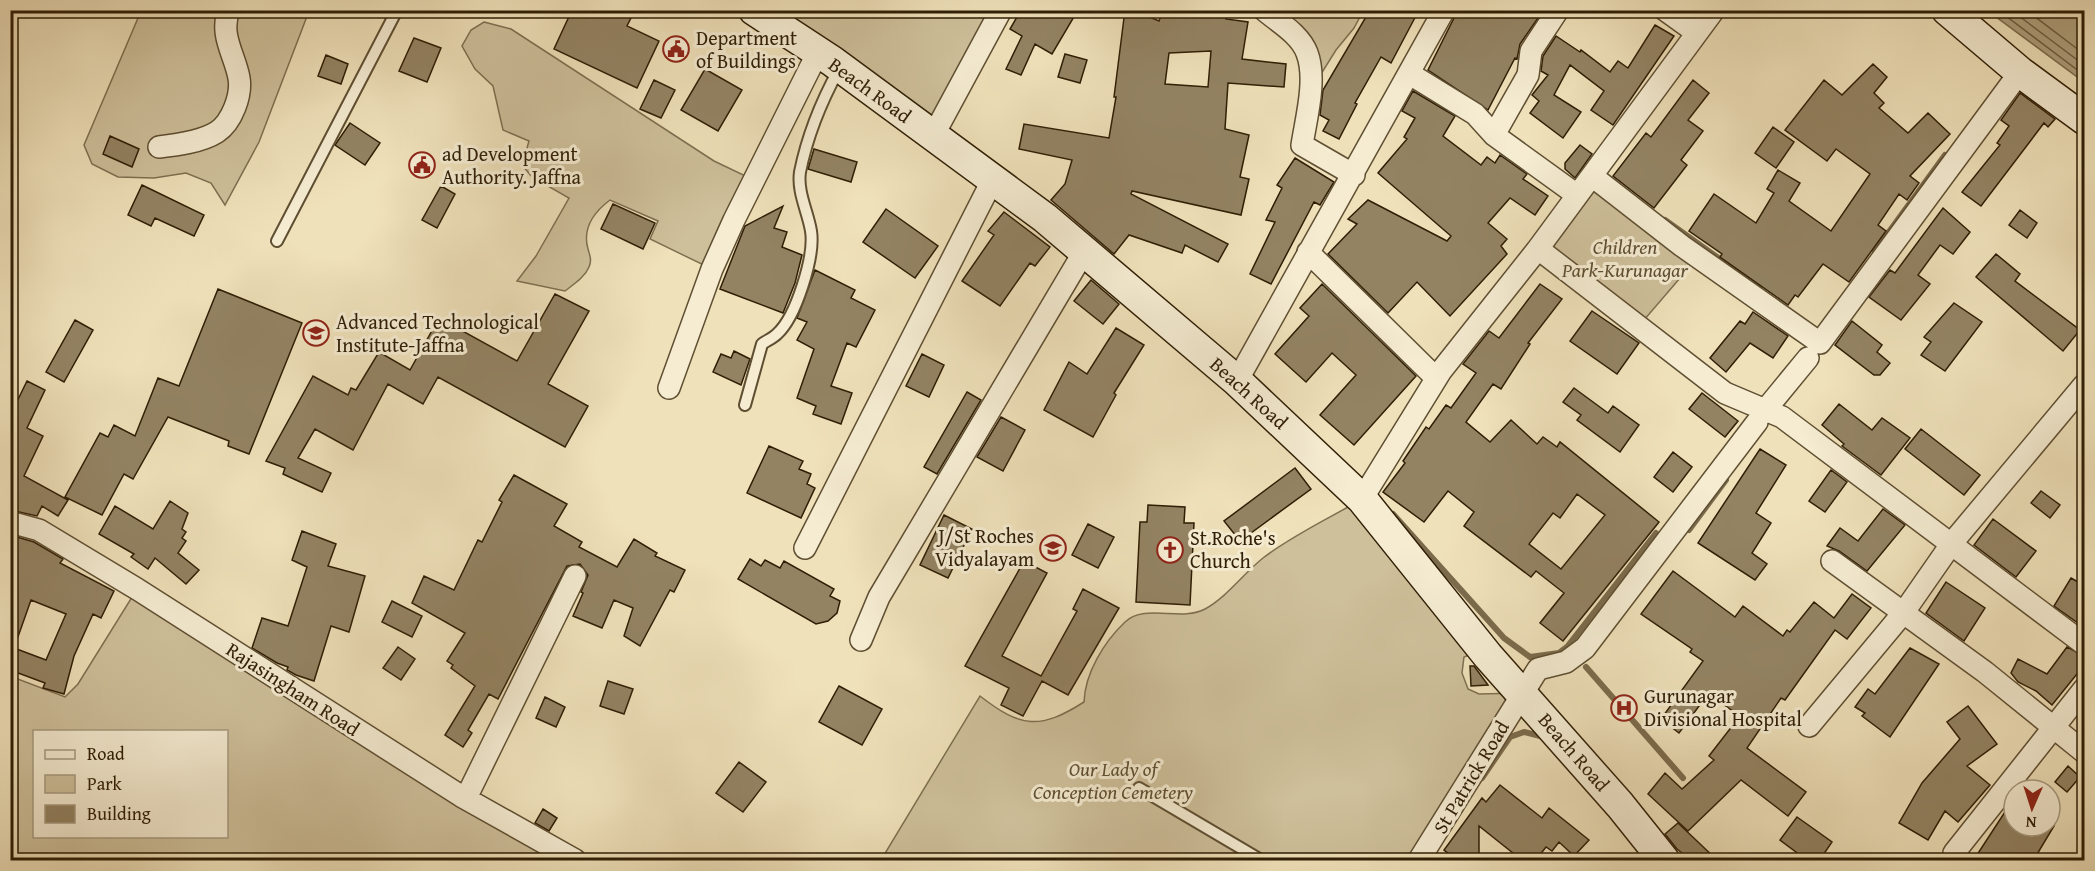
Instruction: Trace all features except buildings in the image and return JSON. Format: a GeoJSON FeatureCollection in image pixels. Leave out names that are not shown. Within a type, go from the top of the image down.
{"type":"FeatureCollection","features":[{"type":"Feature","properties":{"kind":"main road","name":"Beach Road"},"geometry":{"type":"LineString","coordinates":[[754,10],[829,60],[993,178],[1085,250],[1237,381],[1362,499],[1488,656],[1620,805],[1664,861]]}},
{"type":"Feature","properties":{"kind":"main road"},"geometry":{"type":"LineString","coordinates":[[1947,10],[2020,72],[2085,119]]}},
{"type":"Feature","properties":{"kind":"street"},"geometry":{"type":"LineString","coordinates":[[159,147],[182,144],[218,132],[238,104],[239,78],[227,41],[226,17],[229,10]]}},
{"type":"Feature","properties":{"kind":"street"},"geometry":{"type":"LineString","coordinates":[[933,136],[1001,10]]}},
{"type":"Feature","properties":{"kind":"street"},"geometry":{"type":"LineString","coordinates":[[1264,10],[1294,35],[1307,52],[1311,90],[1302,145],[1354,175]]}},
{"type":"Feature","properties":{"kind":"street"},"geometry":{"type":"LineString","coordinates":[[1237,381],[1308,252],[1354,175],[1444,10]]}},
{"type":"Feature","properties":{"kind":"street"},"geometry":{"type":"LineString","coordinates":[[1494,135],[1528,75],[1531,51],[1558,10]]}},
{"type":"Feature","properties":{"kind":"street"},"geometry":{"type":"LineString","coordinates":[[1665,10],[1697,33]]}},
{"type":"Feature","properties":{"kind":"street"},"geometry":{"type":"LineString","coordinates":[[1362,499],[1436,378],[1537,250],[1714,10]]}},
{"type":"Feature","properties":{"kind":"street"},"geometry":{"type":"LineString","coordinates":[[669,388],[712,270],[734,220],[829,60]]}},
{"type":"Feature","properties":{"kind":"street"},"geometry":{"type":"LineString","coordinates":[[1592,176],[1682,246],[1820,343],[2020,72]]}},
{"type":"Feature","properties":{"kind":"street"},"geometry":{"type":"LineString","coordinates":[[1410,74],[1475,114],[1494,135],[1577,195]]}},
{"type":"Feature","properties":{"kind":"street"},"geometry":{"type":"LineString","coordinates":[[805,548],[993,178]]}},
{"type":"Feature","properties":{"kind":"street"},"geometry":{"type":"LineString","coordinates":[[861,640],[879,597],[1085,250]]}},
{"type":"Feature","properties":{"kind":"street"},"geometry":{"type":"LineString","coordinates":[[1537,250],[1542,251],[1725,393],[1762,415],[1782,417],[2085,644]]}},
{"type":"Feature","properties":{"kind":"street"},"geometry":{"type":"LineString","coordinates":[[1308,252],[1436,378]]}},
{"type":"Feature","properties":{"kind":"street","name":"St Patrick Road"},"geometry":{"type":"LineString","coordinates":[[1419,861],[1538,669],[1566,663],[1585,648],[1808,358]]}},
{"type":"Feature","properties":{"kind":"street"},"geometry":{"type":"LineString","coordinates":[[1809,726],[1904,612],[1952,543],[2085,385]]}},
{"type":"Feature","properties":{"kind":"street","name":"Rajasingham Road"},"geometry":{"type":"LineString","coordinates":[[10,522],[39,530],[130,584],[466,798],[575,861]]}},
{"type":"Feature","properties":{"kind":"street"},"geometry":{"type":"LineString","coordinates":[[1832,561],[1985,672],[2085,752]]}},
{"type":"Feature","properties":{"kind":"street"},"geometry":{"type":"LineString","coordinates":[[466,798],[575,576]]}},
{"type":"Feature","properties":{"kind":"street"},"geometry":{"type":"LineString","coordinates":[[1954,853],[2085,689]]}},
{"type":"Feature","properties":{"kind":"lane"},"geometry":{"type":"LineString","coordinates":[[277,241],[397,10]]}},
{"type":"Feature","properties":{"kind":"lane"},"geometry":{"type":"LineString","coordinates":[[745,405],[762,344],[778,333],[790,314],[811,256],[811,232],[802,197],[800,175],[827,92],[829,60]]}},
{"type":"Feature","properties":{"kind":"lane"},"geometry":{"type":"LineString","coordinates":[[1139,788],[1261,861]]}},
{"type":"Feature","properties":{"kind":"green space"},"geometry":{"type":"Polygon","coordinates":[[[141,11],[309,11],[259,142],[225,205],[211,183],[186,173],[154,178],[118,177],[92,164],[84,145],[141,11]]]}},
{"type":"Feature","properties":{"kind":"green space"},"geometry":{"type":"Polygon","coordinates":[[[754,11],[1001,11],[933,136],[754,11]]]}},
{"type":"Feature","properties":{"kind":"green space"},"geometry":{"type":"Polygon","coordinates":[[[1275,11],[1363,11],[1354,28],[1336,50],[1311,90],[1307,52],[1275,11]]]}},
{"type":"Feature","properties":{"kind":"green space"},"geometry":{"type":"Polygon","coordinates":[[[484,22],[511,29],[714,161],[754,180],[712,269],[650,239],[658,221],[610,200],[594,215],[588,227],[590,262],[587,271],[579,280],[565,291],[517,281],[536,256],[569,198],[532,177],[522,165],[529,141],[503,130],[493,86],[475,69],[462,46],[471,30],[484,22]]]}},
{"type":"Feature","properties":{"kind":"green space","name":"Children Park-Kurunagar"},"geometry":{"type":"Polygon","coordinates":[[[1592,176],[1698,257],[1638,327],[1542,251],[1592,176]]]}},
{"type":"Feature","properties":{"kind":"green space","name":"Our Lady of Conception Cemetery"},"geometry":{"type":"Polygon","coordinates":[[[1362,499],[1474,653],[1464,657],[1462,673],[1468,689],[1479,694],[1522,693],[1426,851],[1448,860],[881,860],[980,696],[1007,714],[1031,722],[1043,721],[1069,711],[1084,702],[1088,680],[1097,659],[1103,648],[1125,622],[1143,614],[1185,614],[1205,609],[1221,598],[1256,564],[1275,550],[1362,499]]]}},
{"type":"Feature","properties":{"kind":"green space"},"geometry":{"type":"Polygon","coordinates":[[[137,589],[575,860],[11,860],[10,676],[65,697],[78,684],[137,589]]]}},
{"type":"Feature","properties":{"kind":"water"},"geometry":{"type":"Polygon","coordinates":[[[1988,11],[2084,11],[2084,82],[1988,11]]]}},
{"type":"Feature","properties":{"kind":"waterway"},"geometry":{"type":"LineString","coordinates":[[1875,251],[1945,155]]}},
{"type":"Feature","properties":{"kind":"waterway"},"geometry":{"type":"LineString","coordinates":[[1665,220],[1759,287]]}},
{"type":"Feature","properties":{"kind":"waterway"},"geometry":{"type":"LineString","coordinates":[[1689,530],[1726,480]]}},
{"type":"Feature","properties":{"kind":"waterway"},"geometry":{"type":"LineString","coordinates":[[1393,514],[1504,638],[1530,657],[1559,653],[1567,647],[1656,533]]}},
{"type":"Feature","properties":{"kind":"waterway"},"geometry":{"type":"LineString","coordinates":[[1586,667],[1683,778]]}},
{"type":"Feature","properties":{"kind":"waterway"},"geometry":{"type":"LineString","coordinates":[[1482,778],[1510,737],[1524,732],[1544,737]]}},
{"type":"Feature","properties":{"kind":"place","name":"Department of Buildings"},"geometry":{"type":"Point","coordinates":[676,49]}},
{"type":"Feature","properties":{"kind":"place","name":"ad Development Authority. Jaffna"},"geometry":{"type":"Point","coordinates":[422,165]}},
{"type":"Feature","properties":{"kind":"place","name":"Advanced Technological Institute-Jaffna"},"geometry":{"type":"Point","coordinates":[316,333]}},
{"type":"Feature","properties":{"kind":"place","name":"J/St Roches Vidyalayam"},"geometry":{"type":"Point","coordinates":[1053,548]}},
{"type":"Feature","properties":{"kind":"place","name":"St.Roche's Church"},"geometry":{"type":"Point","coordinates":[1170,550]}},
{"type":"Feature","properties":{"kind":"place","name":"Gurunagar Divisional Hospital"},"geometry":{"type":"Point","coordinates":[1624,708]}}]}
